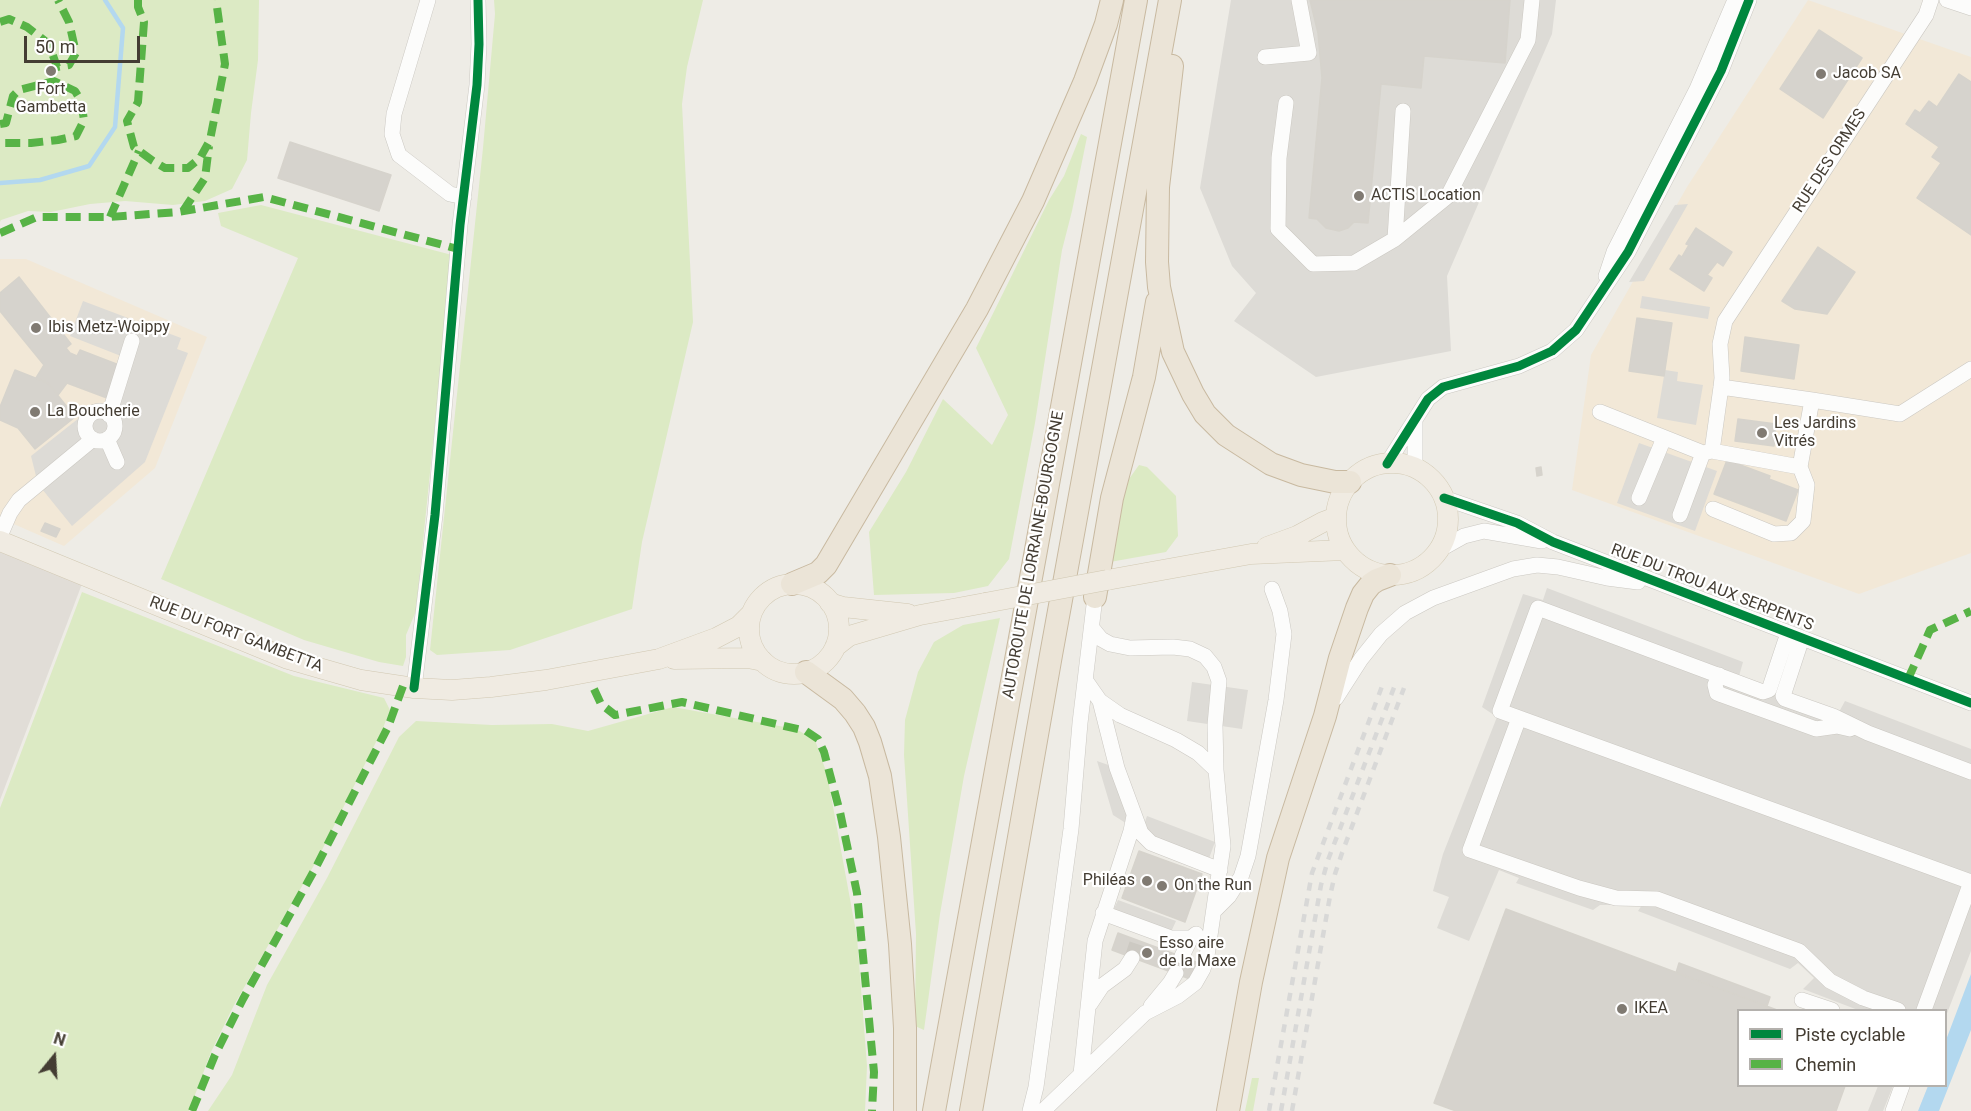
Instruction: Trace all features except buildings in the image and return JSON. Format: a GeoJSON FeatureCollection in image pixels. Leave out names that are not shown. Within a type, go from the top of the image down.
{"type":"FeatureCollection","features":[{"type":"Feature","properties":{"kind":"highway"},"geometry":{"type":"LineString","coordinates":[[792,584],[818,573],[826,565],[977,309],[1033,201],[1084,81],[1106,24],[1112,0]]}},
{"type":"Feature","properties":{"kind":"highway","name":"AUTOROUTE DE LORRAINE-BOURGOGNE"},"geometry":{"type":"LineString","coordinates":[[934,1111],[1136,0]]}},
{"type":"Feature","properties":{"kind":"highway"},"geometry":{"type":"LineString","coordinates":[[1170,4],[1174,52],[1158,187],[1157,262],[1159,287],[1173,352],[1205,414],[1226,435],[1271,464],[1301,475],[1335,482],[1350,482]]}},
{"type":"Feature","properties":{"kind":"highway","name":"AUTOROUTE DE LORRAINE-BOURGOGNE"},"geometry":{"type":"LineString","coordinates":[[971,1111],[1055,632],[1170,4]]}},
{"type":"Feature","properties":{"kind":"highway"},"geometry":{"type":"LineString","coordinates":[[1101,588],[1112,498],[1144,377],[1159,287]]}},
{"type":"Feature","properties":{"kind":"highway"},"geometry":{"type":"LineString","coordinates":[[1228,1111],[1251,982],[1275,868],[1325,716],[1340,658],[1357,608],[1363,594],[1377,580],[1390,575]]}},
{"type":"Feature","properties":{"kind":"highway"},"geometry":{"type":"LineString","coordinates":[[806,672],[843,699],[855,713],[864,727],[880,776],[900,944],[905,1028],[905,1111]]}},
{"type":"Feature","properties":{"kind":"main road"},"geometry":{"type":"LineString","coordinates":[[1387,464],[1401,464],[1415,468],[1427,476],[1444,498],[1447,511],[1448,525],[1439,550],[1430,561],[1404,574],[1390,575],[1373,572],[1357,563],[1345,550],[1338,534],[1336,517],[1340,499],[1350,482],[1373,467],[1387,464]]}},
{"type":"Feature","properties":{"kind":"main road"},"geometry":{"type":"LineString","coordinates":[[835,647],[849,636],[920,615],[985,603],[1101,588],[1251,554],[1297,536],[1336,517]]}},
{"type":"Feature","properties":{"kind":"main road","name":"RUE DU FORT GAMBETTA"},"geometry":{"type":"LineString","coordinates":[[0,541],[288,658],[361,680],[414,688],[452,690],[491,687],[546,680],[659,659],[716,638],[739,626],[751,614]]}},
{"type":"Feature","properties":{"kind":"main road"},"geometry":{"type":"LineString","coordinates":[[1251,554],[1345,550]]}},
{"type":"Feature","properties":{"kind":"main road"},"geometry":{"type":"LineString","coordinates":[[792,584],[807,586],[820,593],[830,603],[837,617],[839,632],[835,647],[818,667],[806,672],[791,674],[775,670],[755,651],[750,639],[751,614],[767,593],[792,584]]}},
{"type":"Feature","properties":{"kind":"main road"},"geometry":{"type":"LineString","coordinates":[[830,603],[843,607],[920,615]]}},
{"type":"Feature","properties":{"kind":"main road","name":"RUE DU FORT GAMBETTA"},"geometry":{"type":"LineString","coordinates":[[659,659],[748,658],[763,661]]}},
{"type":"Feature","properties":{"kind":"street"},"geometry":{"type":"LineString","coordinates":[[428,0],[394,114],[392,134],[399,155],[450,194],[464,197]]}},
{"type":"Feature","properties":{"kind":"street"},"geometry":{"type":"LineString","coordinates":[[414,688],[435,515],[464,197],[477,85],[478,0]]}},
{"type":"Feature","properties":{"kind":"street"},"geometry":{"type":"LineString","coordinates":[[1265,57],[1309,53],[1299,0]]}},
{"type":"Feature","properties":{"kind":"street"},"geometry":{"type":"LineString","coordinates":[[1286,103],[1279,158],[1278,229],[1313,264],[1354,263],[1395,239],[1448,196],[1528,40],[1532,0]]}},
{"type":"Feature","properties":{"kind":"street"},"geometry":{"type":"LineString","coordinates":[[1601,293],[1614,252],[1697,89],[1735,0]]}},
{"type":"Feature","properties":{"kind":"street"},"geometry":{"type":"LineString","coordinates":[[1387,464],[1428,399],[1443,387],[1519,366],[1552,351],[1576,330],[1628,252],[1721,71],[1749,0]]}},
{"type":"Feature","properties":{"kind":"street","name":"RUE DES ORMES"},"geometry":{"type":"LineString","coordinates":[[1721,387],[1720,344],[1725,321],[1926,15],[1931,0]]}},
{"type":"Feature","properties":{"kind":"street"},"geometry":{"type":"LineString","coordinates":[[1947,0],[1971,8]]}},
{"type":"Feature","properties":{"kind":"street"},"geometry":{"type":"LineString","coordinates":[[1395,239],[1402,111]]}},
{"type":"Feature","properties":{"kind":"street"},"geometry":{"type":"LineString","coordinates":[[109,415],[132,342]]}},
{"type":"Feature","properties":{"kind":"street"},"geometry":{"type":"LineString","coordinates":[[1680,515],[1708,452],[1721,387],[1900,414],[1971,369]]}},
{"type":"Feature","properties":{"kind":"street"},"geometry":{"type":"LineString","coordinates":[[1713,509],[1774,534],[1791,533],[1803,521],[1807,485],[1800,467],[1812,400]]}},
{"type":"Feature","properties":{"kind":"street"},"geometry":{"type":"LineString","coordinates":[[0,536],[10,513],[19,500],[100,439],[111,436],[114,428],[112,418],[109,415],[95,412],[87,418],[86,432],[100,439],[117,462]]}},
{"type":"Feature","properties":{"kind":"street"},"geometry":{"type":"LineString","coordinates":[[1600,412],[1664,438],[1708,452],[1800,467]]}},
{"type":"Feature","properties":{"kind":"street"},"geometry":{"type":"LineString","coordinates":[[1415,468],[1416,418]]}},
{"type":"Feature","properties":{"kind":"street"},"geometry":{"type":"LineString","coordinates":[[1639,498],[1664,438]]}},
{"type":"Feature","properties":{"kind":"street","name":"RUE DU TROU AUX SERPENTS"},"geometry":{"type":"LineString","coordinates":[[1444,498],[1517,523],[1552,542],[1971,703]]}},
{"type":"Feature","properties":{"kind":"street","name":"RUE DU TROU AUX SERPENTS"},"geometry":{"type":"LineString","coordinates":[[1439,550],[1464,536],[1484,531],[1552,542]]}},
{"type":"Feature","properties":{"kind":"street"},"geometry":{"type":"LineString","coordinates":[[1325,716],[1372,645],[1405,613],[1433,598],[1513,569],[1536,566],[1558,567],[1607,578],[1665,586]]}},
{"type":"Feature","properties":{"kind":"street"},"geometry":{"type":"LineString","coordinates":[[1030,1111],[1036,1087],[1071,829],[1080,723],[1092,628],[1101,588]]}},
{"type":"Feature","properties":{"kind":"street"},"geometry":{"type":"LineString","coordinates":[[1182,956],[1191,938],[1229,896],[1241,877],[1248,856],[1276,700],[1284,634],[1280,611],[1272,589]]}},
{"type":"Feature","properties":{"kind":"street"},"geometry":{"type":"LineString","coordinates":[[1795,636],[1769,690],[1763,692],[1538,608],[1500,711],[1971,882],[1925,1009]]}},
{"type":"Feature","properties":{"kind":"street"},"geometry":{"type":"LineString","coordinates":[[1092,628],[1101,639],[1110,644],[1130,648],[1173,646],[1190,649],[1205,656],[1214,667],[1219,681],[1215,725],[1216,770],[1223,846],[1207,956],[1203,969],[1194,983],[1178,996],[1145,1013]]}},
{"type":"Feature","properties":{"kind":"street"},"geometry":{"type":"LineString","coordinates":[[1795,636],[1785,699],[1971,772]]}},
{"type":"Feature","properties":{"kind":"street"},"geometry":{"type":"LineString","coordinates":[[1719,675],[1715,685],[1717,693],[1722,695],[1816,729],[1837,726],[1868,733]]}},
{"type":"Feature","properties":{"kind":"street"},"geometry":{"type":"LineString","coordinates":[[1086,681],[1100,701],[1120,715],[1176,740],[1198,753],[1216,770]]}},
{"type":"Feature","properties":{"kind":"street"},"geometry":{"type":"LineString","coordinates":[[1100,701],[1117,768],[1141,833],[1151,843],[1220,870]]}},
{"type":"Feature","properties":{"kind":"street"},"geometry":{"type":"LineString","coordinates":[[1519,718],[1470,850],[1579,888],[1616,897],[1657,898],[1799,951],[1830,981],[1863,998],[1893,1009]]}},
{"type":"Feature","properties":{"kind":"street"},"geometry":{"type":"LineString","coordinates":[[1081,1074],[1095,941],[1134,816]]}},
{"type":"Feature","properties":{"kind":"street"},"geometry":{"type":"LineString","coordinates":[[1103,912],[1141,934],[1191,938]]}},
{"type":"Feature","properties":{"kind":"street"},"geometry":{"type":"LineString","coordinates":[[1088,1007],[1102,986],[1125,969],[1132,958]]}},
{"type":"Feature","properties":{"kind":"street"},"geometry":{"type":"LineString","coordinates":[[1043,1111],[1145,1013],[1176,974]]}},
{"type":"Feature","properties":{"kind":"street"},"geometry":{"type":"LineString","coordinates":[[1802,1000],[1827,1009]]}},
{"type":"Feature","properties":{"kind":"street"},"geometry":{"type":"LineString","coordinates":[[1893,1111],[1902,1087]]}},
{"type":"Feature","properties":{"kind":"shaded area"},"geometry":{"type":"Polygon","coordinates":[[[1231,0],[1556,0],[1552,34],[1447,276],[1451,351],[1316,377],[1234,321],[1256,293],[1232,266],[1200,188],[1231,0]]]}},
{"type":"Feature","properties":{"kind":"shaded area"},"geometry":{"type":"Polygon","coordinates":[[[1808,0],[1971,57],[1971,553],[1859,594],[1572,490],[1591,355],[1687,187],[1808,0]]]}},
{"type":"Feature","properties":{"kind":"shaded area"},"geometry":{"type":"Polygon","coordinates":[[[1688,204],[1644,281],[1629,282],[1675,205],[1688,204]]]}},
{"type":"Feature","properties":{"kind":"shaded area"},"geometry":{"type":"Polygon","coordinates":[[[0,259],[26,259],[207,337],[155,468],[64,546],[0,518],[0,259]]]}},
{"type":"Feature","properties":{"kind":"shaded area"},"geometry":{"type":"Polygon","coordinates":[[[1642,296],[1710,307],[1708,319],[1640,308],[1642,296]]]}},
{"type":"Feature","properties":{"kind":"shaded area"},"geometry":{"type":"Polygon","coordinates":[[[83,301],[181,338],[177,349],[188,353],[145,462],[72,526],[38,484],[31,456],[93,407],[111,404],[126,358],[70,336],[83,301]]]}},
{"type":"Feature","properties":{"kind":"shaded area"},"geometry":{"type":"Polygon","coordinates":[[[1665,370],[1678,372],[1677,381],[1703,385],[1696,425],[1657,418],[1665,370]]]}},
{"type":"Feature","properties":{"kind":"shaded area"},"geometry":{"type":"Polygon","coordinates":[[[1639,443],[1717,471],[1695,531],[1617,503],[1639,443]]]}},
{"type":"Feature","properties":{"kind":"shaded area"},"geometry":{"type":"Polygon","coordinates":[[[0,541],[85,576],[0,800],[0,541]]]}},
{"type":"Feature","properties":{"kind":"shaded area"},"geometry":{"type":"Polygon","coordinates":[[[1547,588],[1743,662],[1739,676],[1839,712],[1845,701],[1971,749],[1971,951],[1947,1013],[1947,1009],[1884,1009],[1878,1006],[1875,1009],[1855,1009],[1803,989],[1814,978],[1798,963],[1790,969],[1638,911],[1642,905],[1600,905],[1593,910],[1516,883],[1519,878],[1499,870],[1469,941],[1437,928],[1449,897],[1433,891],[1443,854],[1497,717],[1482,707],[1523,594],[1543,600],[1547,588]]]}},
{"type":"Feature","properties":{"kind":"shaded area"},"geometry":{"type":"Polygon","coordinates":[[[1192,682],[1248,690],[1242,729],[1187,721],[1192,682]]]}},
{"type":"Feature","properties":{"kind":"shaded area"},"geometry":{"type":"Polygon","coordinates":[[[1097,761],[1117,768],[1132,827],[1113,815],[1097,761]]]}},
{"type":"Feature","properties":{"kind":"shaded area"},"geometry":{"type":"Polygon","coordinates":[[[1147,816],[1215,842],[1207,864],[1141,833],[1147,816]]]}},
{"type":"Feature","properties":{"kind":"shaded area"},"geometry":{"type":"Polygon","coordinates":[[[1118,900],[1176,921],[1171,932],[1113,911],[1118,900]]]}},
{"type":"Feature","properties":{"kind":"shaded area"},"geometry":{"type":"Polygon","coordinates":[[[1878,1087],[1893,1087],[1883,1111],[1868,1111],[1878,1087]]]}},
{"type":"Feature","properties":{"kind":"green space"},"geometry":{"type":"Polygon","coordinates":[[[0,0],[259,0],[258,60],[247,160],[232,189],[205,201],[173,205],[125,201],[90,204],[51,212],[28,211],[0,222],[0,0]]]}},
{"type":"Feature","properties":{"kind":"green space"},"geometry":{"type":"Polygon","coordinates":[[[494,0],[703,0],[687,67],[682,104],[693,322],[642,542],[632,609],[510,650],[437,655],[430,650],[483,148],[495,14],[494,0]]]}},
{"type":"Feature","properties":{"kind":"green space"},"geometry":{"type":"Polygon","coordinates":[[[1081,134],[1087,137],[1062,250],[1035,423],[1009,559],[988,586],[954,593],[874,595],[869,532],[906,472],[943,399],[992,445],[1008,415],[976,348],[1049,200],[1064,176],[1081,134]]]}},
{"type":"Feature","properties":{"kind":"green space"},"geometry":{"type":"Polygon","coordinates":[[[261,205],[452,255],[416,611],[406,635],[406,657],[403,666],[379,662],[304,640],[161,579],[298,258],[221,226],[218,213],[261,205]]]}},
{"type":"Feature","properties":{"kind":"green space"},"geometry":{"type":"Polygon","coordinates":[[[1139,465],[1147,467],[1176,496],[1178,536],[1166,552],[1110,562],[1124,486],[1139,465]]]}},
{"type":"Feature","properties":{"kind":"green space"},"geometry":{"type":"Polygon","coordinates":[[[82,592],[294,676],[384,698],[390,710],[317,860],[234,1005],[211,1052],[189,1111],[0,1111],[0,808],[82,592]]]}},
{"type":"Feature","properties":{"kind":"green space"},"geometry":{"type":"Polygon","coordinates":[[[1000,618],[964,776],[940,914],[924,1030],[915,1026],[916,934],[904,755],[905,720],[918,672],[934,642],[963,625],[1000,618]]]}},
{"type":"Feature","properties":{"kind":"green space"},"geometry":{"type":"Polygon","coordinates":[[[673,707],[796,729],[815,740],[827,774],[857,937],[867,1066],[865,1111],[208,1111],[232,1075],[267,985],[327,878],[399,737],[416,721],[492,725],[552,724],[588,731],[673,707]]]}},
{"type":"Feature","properties":{"kind":"green space"},"geometry":{"type":"Polygon","coordinates":[[[1252,1078],[1259,1078],[1253,1111],[1245,1111],[1252,1078]]]}},
{"type":"Feature","properties":{"kind":"water"},"geometry":{"type":"Polygon","coordinates":[[[1971,974],[1971,1030],[1939,1111],[1918,1111],[1928,1087],[1947,1087],[1947,1037],[1971,974]]]}},
{"type":"Feature","properties":{"kind":"waterway"},"geometry":{"type":"LineString","coordinates":[[0,183],[40,180],[89,166],[115,127],[123,28],[105,0]]}},
{"type":"Feature","properties":{"kind":"tunnel"},"geometry":{"type":"LineString","coordinates":[[1132,958],[1138,940]]}},
{"type":"Feature","properties":{"kind":"railway"},"geometry":{"type":"LineString","coordinates":[[1269,1111],[1312,873],[1384,681]]}},
{"type":"Feature","properties":{"kind":"railway"},"geometry":{"type":"LineString","coordinates":[[1281,1111],[1321,885],[1328,860],[1395,685]]}},
{"type":"Feature","properties":{"kind":"railway"},"geometry":{"type":"LineString","coordinates":[[1292,1111],[1335,874],[1404,688]]}},
{"type":"Feature","properties":{"kind":"marked path"},"geometry":{"type":"LineString","coordinates":[[0,22],[9,19],[27,27],[49,44],[57,67],[69,65],[76,53],[69,22],[58,0]]}},
{"type":"Feature","properties":{"kind":"marked path"},"geometry":{"type":"LineString","coordinates":[[138,0],[138,7],[144,22],[138,102],[127,121],[134,147],[165,168],[188,168],[200,158],[210,140],[225,64],[216,0]]}},
{"type":"Feature","properties":{"kind":"marked path"},"geometry":{"type":"LineString","coordinates":[[0,124],[6,123],[13,96],[19,90],[54,81],[75,91],[81,101],[84,120],[76,136],[31,143],[3,143],[0,146]]}},
{"type":"Feature","properties":{"kind":"marked path"},"geometry":{"type":"LineString","coordinates":[[183,211],[205,178],[209,146]]}},
{"type":"Feature","properties":{"kind":"marked path"},"geometry":{"type":"LineString","coordinates":[[110,217],[139,151]]}},
{"type":"Feature","properties":{"kind":"marked path"},"geometry":{"type":"LineString","coordinates":[[0,233],[37,217],[110,217],[178,212],[264,197],[458,249]]}},
{"type":"Feature","properties":{"kind":"marked path"},"geometry":{"type":"LineString","coordinates":[[1908,679],[1930,630],[1971,611]]}},
{"type":"Feature","properties":{"kind":"marked path"},"geometry":{"type":"LineString","coordinates":[[192,1111],[215,1055],[243,999],[315,869],[388,727],[403,686]]}},
{"type":"Feature","properties":{"kind":"marked path"},"geometry":{"type":"LineString","coordinates":[[594,689],[601,704],[615,715],[682,702],[806,731],[818,739],[824,752],[840,812],[857,893],[874,1072],[872,1111]]}},
{"type":"Feature","properties":{"kind":"cycle path"},"geometry":{"type":"LineString","coordinates":[[414,688],[435,515],[460,225],[477,85],[478,0]]}},
{"type":"Feature","properties":{"kind":"cycle path"},"geometry":{"type":"LineString","coordinates":[[1387,464],[1428,399],[1443,387],[1519,366],[1552,351],[1576,330],[1628,252],[1721,71],[1749,0]]}},
{"type":"Feature","properties":{"kind":"cycle path"},"geometry":{"type":"LineString","coordinates":[[1444,498],[1517,523],[1553,542],[1971,703]]}},
{"type":"Feature","properties":{"kind":"place","name":"Fort Gambetta"},"geometry":{"type":"Point","coordinates":[51,71]}},
{"type":"Feature","properties":{"kind":"place","name":"Jacob SA"},"geometry":{"type":"Point","coordinates":[1821,74]}},
{"type":"Feature","properties":{"kind":"place","name":"ACTIS Location"},"geometry":{"type":"Point","coordinates":[1359,196]}},
{"type":"Feature","properties":{"kind":"place","name":"Ibis Metz-Woippy"},"geometry":{"type":"Point","coordinates":[36,328]}},
{"type":"Feature","properties":{"kind":"place","name":"La Boucherie"},"geometry":{"type":"Point","coordinates":[35,412]}},
{"type":"Feature","properties":{"kind":"place","name":"Les Jardins Vitrés"},"geometry":{"type":"Point","coordinates":[1762,433]}},
{"type":"Feature","properties":{"kind":"place","name":"Philéas"},"geometry":{"type":"Point","coordinates":[1147,881]}},
{"type":"Feature","properties":{"kind":"place","name":"On the Run"},"geometry":{"type":"Point","coordinates":[1162,886]}},
{"type":"Feature","properties":{"kind":"place","name":"Esso aire de la Maxe"},"geometry":{"type":"Point","coordinates":[1147,953]}},
{"type":"Feature","properties":{"kind":"place","name":"IKEA"},"geometry":{"type":"Point","coordinates":[1622,1009]}}]}
